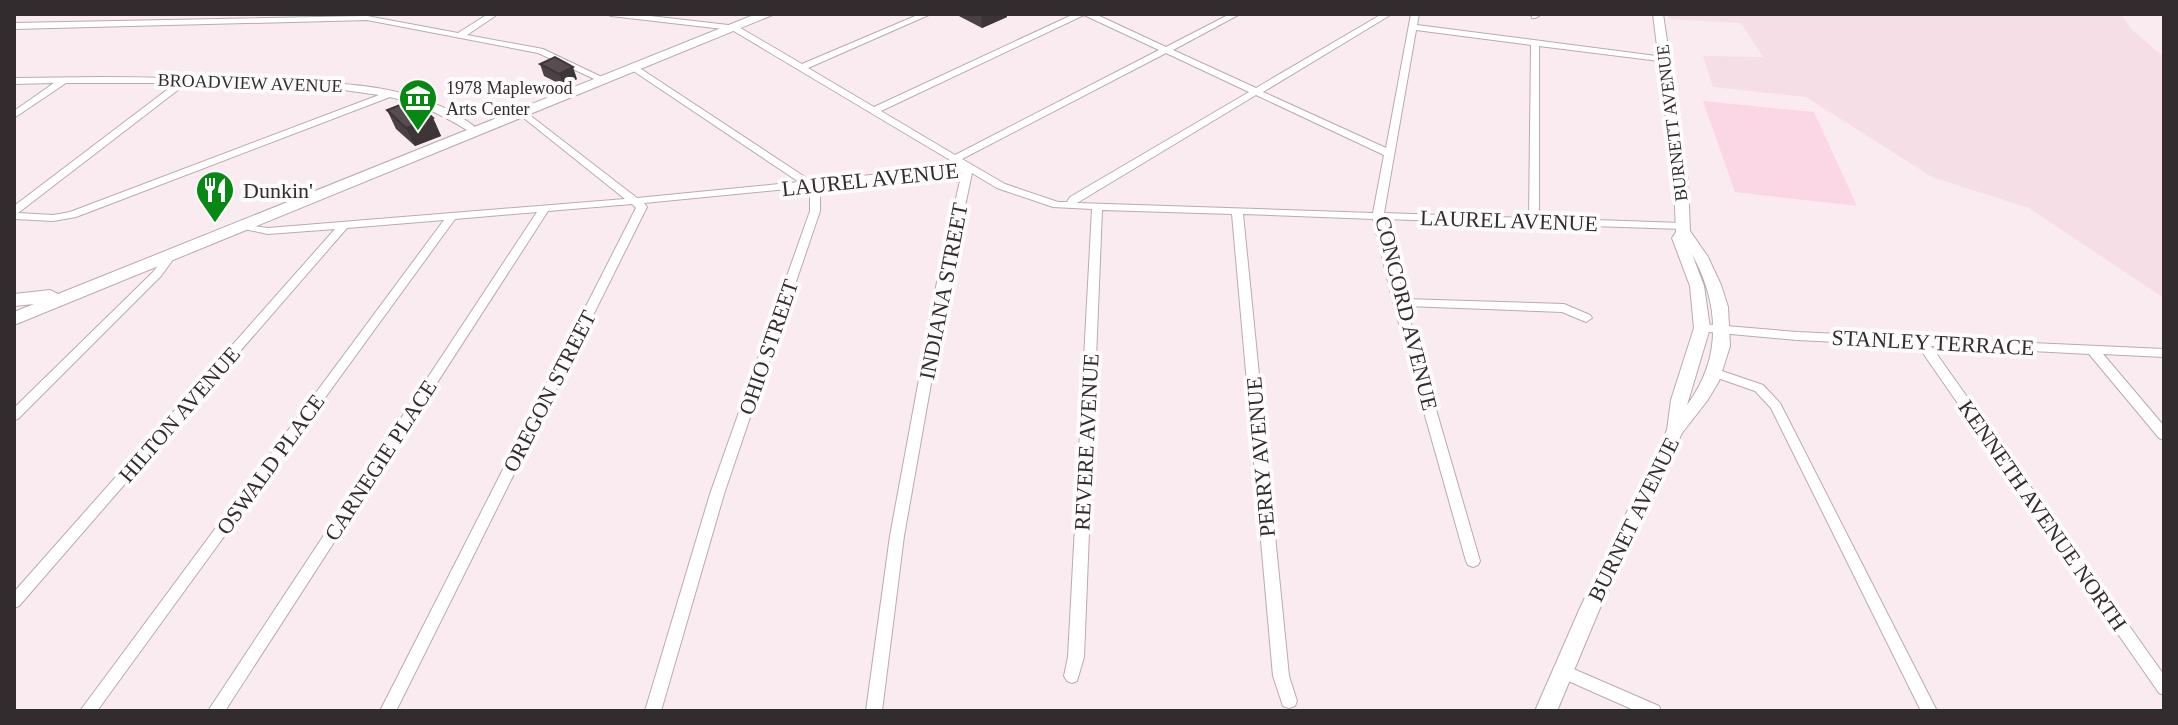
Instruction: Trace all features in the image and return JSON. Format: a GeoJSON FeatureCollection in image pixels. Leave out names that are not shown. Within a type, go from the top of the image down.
{"type":"FeatureCollection","features":[{"type":"Feature","properties":{"kind":"main road"},"geometry":{"type":"LineString","coordinates":[[14,319],[768,14]]}},
{"type":"Feature","properties":{"kind":"main road"},"geometry":{"type":"LineString","coordinates":[[14,300],[83,290]]}},
{"type":"Feature","properties":{"kind":"street"},"geometry":{"type":"LineString","coordinates":[[461,35],[494,14]]}},
{"type":"Feature","properties":{"kind":"street"},"geometry":{"type":"LineString","coordinates":[[611,14],[734,28],[968,168]]}},
{"type":"Feature","properties":{"kind":"street"},"geometry":{"type":"LineString","coordinates":[[803,67],[927,14]]}},
{"type":"Feature","properties":{"kind":"street"},"geometry":{"type":"LineString","coordinates":[[875,110],[1081,14]]}},
{"type":"Feature","properties":{"kind":"street"},"geometry":{"type":"LineString","coordinates":[[1088,14],[1388,153]]}},
{"type":"Feature","properties":{"kind":"street"},"geometry":{"type":"LineString","coordinates":[[955,159],[1236,14]]}},
{"type":"Feature","properties":{"kind":"street"},"geometry":{"type":"LineString","coordinates":[[1070,206],[1074,199],[1388,14]]}},
{"type":"Feature","properties":{"kind":"street","name":"CONCORD AVENUE"},"geometry":{"type":"LineString","coordinates":[[1415,14],[1378,216],[1399,302],[1473,561]]}},
{"type":"Feature","properties":{"kind":"street","name":"BURNETT AVENUE"},"geometry":{"type":"LineString","coordinates":[[1654,15],[1664,60],[1681,182],[1683,229],[1679,238],[1697,286],[1702,328],[1679,400],[1675,430]]}},
{"type":"Feature","properties":{"kind":"street"},"geometry":{"type":"LineString","coordinates":[[14,26],[367,18],[540,51],[604,80]]}},
{"type":"Feature","properties":{"kind":"street"},"geometry":{"type":"LineString","coordinates":[[1414,27],[1664,60]]}},
{"type":"Feature","properties":{"kind":"street"},"geometry":{"type":"LineString","coordinates":[[1534,220],[1535,45]]}},
{"type":"Feature","properties":{"kind":"street"},"geometry":{"type":"LineString","coordinates":[[635,68],[811,185]]}},
{"type":"Feature","properties":{"kind":"street"},"geometry":{"type":"LineString","coordinates":[[14,115],[65,80]]}},
{"type":"Feature","properties":{"kind":"street"},"geometry":{"type":"LineString","coordinates":[[14,213],[186,80]]}},
{"type":"Feature","properties":{"kind":"street","name":"BROADVIEW AVENUE"},"geometry":{"type":"LineString","coordinates":[[14,81],[186,80],[346,87],[389,94],[443,111],[476,132]]}},
{"type":"Feature","properties":{"kind":"street"},"geometry":{"type":"LineString","coordinates":[[14,213],[53,218],[72,215],[389,94]]}},
{"type":"Feature","properties":{"kind":"street"},"geometry":{"type":"LineString","coordinates":[[523,113],[637,201]]}},
{"type":"Feature","properties":{"kind":"street","name":"LAUREL AVENUE"},"geometry":{"type":"LineString","coordinates":[[243,226],[268,231],[451,217],[968,168],[1026,197],[1070,206],[1534,220],[1683,229]]}},
{"type":"Feature","properties":{"kind":"street","name":"INDIANA STREET"},"geometry":{"type":"LineString","coordinates":[[874,711],[897,536],[943,282],[968,168]]}},
{"type":"Feature","properties":{"kind":"street","name":"OHIO STREET"},"geometry":{"type":"LineString","coordinates":[[653,711],[717,494],[815,211],[815,191],[811,185]]}},
{"type":"Feature","properties":{"kind":"street","name":"OREGON STREET"},"geometry":{"type":"LineString","coordinates":[[388,711],[642,207],[637,201]]}},
{"type":"Feature","properties":{"kind":"street","name":"REVERE AVENUE"},"geometry":{"type":"LineString","coordinates":[[1072,676],[1076,657],[1097,208]]}},
{"type":"Feature","properties":{"kind":"street","name":"CARNEGIE PLACE"},"geometry":{"type":"LineString","coordinates":[[216,711],[544,209]]}},
{"type":"Feature","properties":{"kind":"street","name":"PERRY AVENUE"},"geometry":{"type":"LineString","coordinates":[[1237,211],[1281,676],[1289,701]]}},
{"type":"Feature","properties":{"kind":"street","name":"OSWALD PLACE"},"geometry":{"type":"LineString","coordinates":[[88,711],[451,217]]}},
{"type":"Feature","properties":{"kind":"street","name":"HILTON AVENUE"},"geometry":{"type":"LineString","coordinates":[[14,602],[344,225]]}},
{"type":"Feature","properties":{"kind":"street","name":"BURNETT AVENUE"},"geometry":{"type":"LineString","coordinates":[[1683,229],[1710,274],[1724,331]]}},
{"type":"Feature","properties":{"kind":"street"},"geometry":{"type":"LineString","coordinates":[[14,416],[157,274],[172,254]]}},
{"type":"Feature","properties":{"kind":"street"},"geometry":{"type":"LineString","coordinates":[[1399,302],[1564,308],[1586,318]]}},
{"type":"Feature","properties":{"kind":"street","name":"STANLEY TERRACE"},"geometry":{"type":"LineString","coordinates":[[1702,328],[2164,353]]}},
{"type":"Feature","properties":{"kind":"street","name":"BURNET AVENUE"},"geometry":{"type":"LineString","coordinates":[[1546,711],[1675,430],[1697,407],[1716,373],[1724,331]]}},
{"type":"Feature","properties":{"kind":"street","name":"KENNETH AVENUE NORTH"},"geometry":{"type":"LineString","coordinates":[[1921,341],[2164,688]]}},
{"type":"Feature","properties":{"kind":"street"},"geometry":{"type":"LineString","coordinates":[[2092,349],[2164,435]]}},
{"type":"Feature","properties":{"kind":"street"},"geometry":{"type":"LineString","coordinates":[[1716,373],[1759,388],[1776,406],[1929,711]]}},
{"type":"Feature","properties":{"kind":"street"},"geometry":{"type":"LineString","coordinates":[[1562,671],[1653,711]]}},
{"type":"Feature","properties":{"kind":"shaded area"},"geometry":{"type":"Polygon","coordinates":[[[1668,14],[2121,14],[2132,30],[2164,57],[2164,298],[2029,208],[1932,177],[1806,97],[1713,87],[1703,56],[1763,57],[1741,23],[1669,19],[1668,14]]]}},
{"type":"Feature","properties":{"kind":"shaded area"},"geometry":{"type":"Polygon","coordinates":[[[1703,101],[1814,112],[1857,206],[1735,192],[1703,101]]]}},
{"type":"Feature","properties":{"kind":"building"},"geometry":{"type":"Polygon","coordinates":[[[555,57],[573,67],[559,74],[540,64],[555,57]]]}},
{"type":"Feature","properties":{"kind":"building"},"geometry":{"type":"Polygon","coordinates":[[[413,100],[433,118],[406,128],[387,110],[413,100]]]}},
{"type":"Feature","properties":{"kind":"place","name":"1978 Maplewood Arts Center"},"geometry":{"type":"Point","coordinates":[418,132]}},
{"type":"Feature","properties":{"kind":"place","name":"Dunkin'"},"geometry":{"type":"Point","coordinates":[215,224]}}]}
